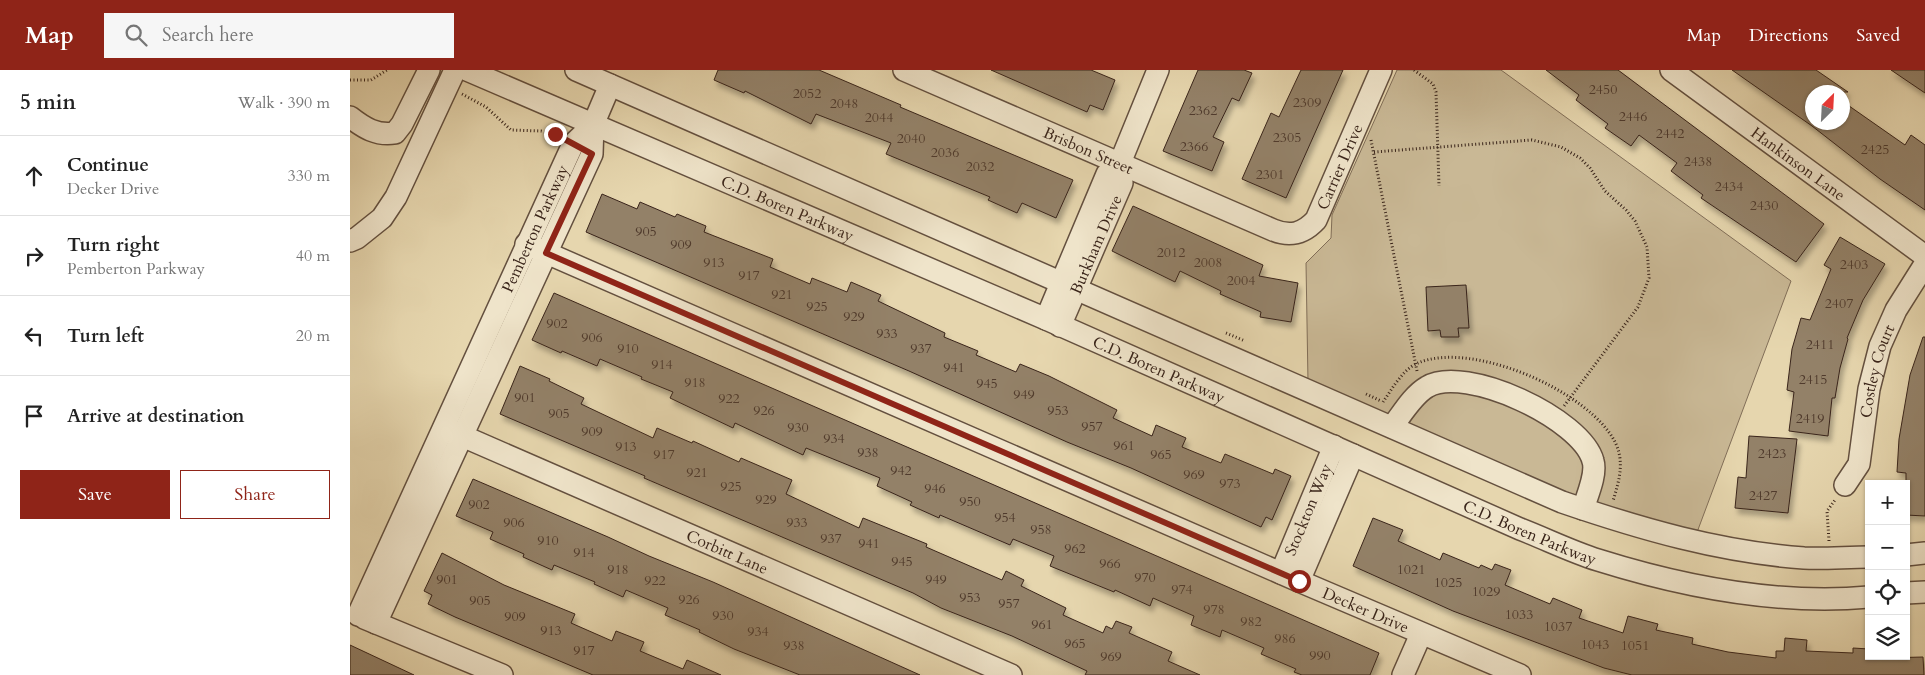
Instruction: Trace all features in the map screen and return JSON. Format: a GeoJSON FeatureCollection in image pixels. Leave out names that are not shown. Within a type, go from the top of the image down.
{"type":"FeatureCollection","features":[{"type":"Feature","properties":{"kind":"street"},"geometry":{"type":"LineString","coordinates":[[350,117],[374,132],[385,135],[395,133],[402,124],[429,70]]}},
{"type":"Feature","properties":{"kind":"street","name":"C.D. Boren Parkway"},"geometry":{"type":"LineString","coordinates":[[467,70],[1053,322],[1529,532],[1596,559],[1657,577],[1717,589],[1784,598],[1865,597]]}},
{"type":"Feature","properties":{"kind":"street"},"geometry":{"type":"LineString","coordinates":[[576,70],[1069,285],[1397,421],[1583,509],[1640,528],[1730,549],[1805,558],[1829,544],[1865,556]]}},
{"type":"Feature","properties":{"kind":"street","name":"Brisbon Street"},"geometry":{"type":"LineString","coordinates":[[904,70],[1273,230]]}},
{"type":"Feature","properties":{"kind":"street","name":"Burkham Drive"},"geometry":{"type":"LineString","coordinates":[[1053,322],[1069,285],[1108,174],[1120,163],[1158,70]]}},
{"type":"Feature","properties":{"kind":"street","name":"Carrier Drive"},"geometry":{"type":"LineString","coordinates":[[1273,230],[1282,234],[1301,232],[1316,220],[1381,70]]}},
{"type":"Feature","properties":{"kind":"street","name":"Hankinson Lane"},"geometry":{"type":"LineString","coordinates":[[1671,70],[1925,256]]}},
{"type":"Feature","properties":{"kind":"street"},"geometry":{"type":"LineString","coordinates":[[350,241],[357,238],[382,218],[396,197],[451,78]]}},
{"type":"Feature","properties":{"kind":"street"},"geometry":{"type":"LineString","coordinates":[[593,125],[610,85]]}},
{"type":"Feature","properties":{"kind":"street","name":"Pemberton Parkway"},"geometry":{"type":"LineString","coordinates":[[453,432],[526,244],[574,144],[593,125]]}},
{"type":"Feature","properties":{"kind":"street","name":"Pemberton Parkway"},"geometry":{"type":"LineString","coordinates":[[361,616],[453,432],[546,253],[592,154],[593,125]]}},
{"type":"Feature","properties":{"kind":"street"},"geometry":{"type":"LineString","coordinates":[[395,133],[417,153]]}},
{"type":"Feature","properties":{"kind":"street","name":"Decker Drive"},"geometry":{"type":"LineString","coordinates":[[526,244],[1421,634],[1520,675]]}},
{"type":"Feature","properties":{"kind":"street","name":"Costley Court"},"geometry":{"type":"LineString","coordinates":[[1845,485],[1860,464],[1869,389],[1880,346],[1896,310],[1925,264]]}},
{"type":"Feature","properties":{"kind":"street"},"geometry":{"type":"LineString","coordinates":[[1397,421],[1421,392],[1437,383],[1449,382],[1476,385],[1497,390],[1527,401],[1554,418],[1583,443],[1594,462],[1583,509]]}},
{"type":"Feature","properties":{"kind":"street","name":"Corbitt Lane"},"geometry":{"type":"LineString","coordinates":[[453,432],[1011,675]]}},
{"type":"Feature","properties":{"kind":"street","name":"Stockton Way"},"geometry":{"type":"LineString","coordinates":[[1290,577],[1334,446]]}},
{"type":"Feature","properties":{"kind":"street","name":"Stockton Way"},"geometry":{"type":"LineString","coordinates":[[1290,577],[1353,455]]}},
{"type":"Feature","properties":{"kind":"street"},"geometry":{"type":"LineString","coordinates":[[1910,555],[1925,553]]}},
{"type":"Feature","properties":{"kind":"street"},"geometry":{"type":"LineString","coordinates":[[1910,594],[1925,592]]}},
{"type":"Feature","properties":{"kind":"street"},"geometry":{"type":"LineString","coordinates":[[361,616],[497,674]]}},
{"type":"Feature","properties":{"kind":"street"},"geometry":{"type":"LineString","coordinates":[[1404,675],[1421,634]]}},
{"type":"Feature","properties":{"kind":"path"},"geometry":{"type":"LineString","coordinates":[[350,80],[371,80],[386,70]]}},
{"type":"Feature","properties":{"kind":"path"},"geometry":{"type":"LineString","coordinates":[[1414,70],[1433,84],[1436,92],[1439,186]]}},
{"type":"Feature","properties":{"kind":"path"},"geometry":{"type":"LineString","coordinates":[[451,78],[511,130],[555,134],[574,144]]}},
{"type":"Feature","properties":{"kind":"path"},"geometry":{"type":"LineString","coordinates":[[1356,128],[1371,136],[1421,392]]}},
{"type":"Feature","properties":{"kind":"path"},"geometry":{"type":"LineString","coordinates":[[1374,152],[1532,140],[1561,147],[1580,158],[1590,168],[1605,191],[1626,210],[1643,235],[1647,247],[1649,278],[1638,306],[1554,418]]}},
{"type":"Feature","properties":{"kind":"path"},"geometry":{"type":"LineString","coordinates":[[1220,332],[1238,337],[1252,346]]}},
{"type":"Feature","properties":{"kind":"path"},"geometry":{"type":"LineString","coordinates":[[1358,392],[1376,397],[1397,421]]}},
{"type":"Feature","properties":{"kind":"path"},"geometry":{"type":"LineString","coordinates":[[1829,544],[1827,511],[1845,485]]}},
{"type":"Feature","properties":{"kind":"shaded area"},"geometry":{"type":"Polygon","coordinates":[[[1397,70],[1501,70],[1791,281],[1696,535],[1617,513],[1539,482],[1308,382],[1306,263],[1331,238],[1332,215],[1397,70]]]}},
{"type":"Feature","properties":{"kind":"building"},"geometry":{"type":"Polygon","coordinates":[[[718,70],[819,70],[901,105],[900,107],[1073,180],[1056,218],[1022,203],[1017,213],[988,200],[990,197],[886,154],[891,143],[816,114],[811,124],[745,91],[744,93],[714,80],[718,70]]]}},
{"type":"Feature","properties":{"kind":"building"},"geometry":{"type":"Polygon","coordinates":[[[991,70],[1091,70],[1115,80],[1103,110],[1090,105],[1087,112],[991,70]]]}},
{"type":"Feature","properties":{"kind":"building"},"geometry":{"type":"Polygon","coordinates":[[[1198,70],[1244,70],[1252,73],[1239,101],[1232,98],[1213,137],[1224,142],[1212,171],[1163,151],[1198,70]]]}},
{"type":"Feature","properties":{"kind":"building"},"geometry":{"type":"Polygon","coordinates":[[[1301,70],[1343,70],[1286,198],[1242,179],[1271,113],[1279,117],[1301,70]]]}},
{"type":"Feature","properties":{"kind":"building"},"geometry":{"type":"Polygon","coordinates":[[[1546,70],[1618,70],[1824,224],[1796,262],[1701,198],[1703,195],[1671,171],[1677,163],[1639,135],[1631,146],[1605,128],[1608,124],[1576,100],[1579,95],[1546,70]]]}},
{"type":"Feature","properties":{"kind":"building"},"geometry":{"type":"Polygon","coordinates":[[[1732,70],[1816,70],[1838,85],[1805,85],[1805,121],[1732,70]]]}},
{"type":"Feature","properties":{"kind":"building"},"geometry":{"type":"Polygon","coordinates":[[[1891,70],[1925,70],[1925,93],[1891,70]]]}},
{"type":"Feature","properties":{"kind":"building"},"geometry":{"type":"Polygon","coordinates":[[[1850,107],[1905,145],[1911,135],[1925,145],[1925,210],[1880,179],[1817,130],[1850,130],[1850,107]]]}},
{"type":"Feature","properties":{"kind":"building"},"geometry":{"type":"Polygon","coordinates":[[[602,194],[637,209],[640,202],[675,217],[677,214],[706,226],[704,232],[773,259],[770,267],[810,284],[812,278],[847,292],[851,282],[881,295],[878,301],[945,333],[944,337],[978,351],[976,355],[1016,372],[1020,364],[1049,376],[1117,410],[1113,418],[1152,436],[1156,425],[1186,438],[1182,447],[1221,463],[1225,454],[1273,474],[1275,469],[1291,476],[1272,520],[1266,517],[1261,527],[1131,468],[1067,442],[909,371],[586,232],[602,194]]]}},
{"type":"Feature","properties":{"kind":"building"},"geometry":{"type":"Polygon","coordinates":[[[1133,206],[1263,265],[1259,276],[1298,283],[1291,322],[1260,317],[1261,312],[1220,294],[1221,291],[1180,271],[1175,282],[1112,251],[1133,206]]]}},
{"type":"Feature","properties":{"kind":"building"},"geometry":{"type":"Polygon","coordinates":[[[1840,237],[1885,264],[1863,300],[1847,338],[1835,398],[1832,398],[1828,436],[1789,431],[1794,392],[1787,390],[1792,349],[1801,318],[1810,320],[1831,269],[1824,265],[1840,237]]]}},
{"type":"Feature","properties":{"kind":"building"},"geometry":{"type":"Polygon","coordinates":[[[1466,285],[1469,328],[1458,328],[1459,337],[1441,337],[1440,330],[1428,331],[1426,287],[1466,285]]]}},
{"type":"Feature","properties":{"kind":"building"},"geometry":{"type":"Polygon","coordinates":[[[554,293],[1379,653],[1370,675],[1302,675],[1294,672],[1296,669],[1261,654],[1264,648],[1222,630],[1220,637],[1191,625],[1194,616],[1153,598],[1150,606],[1115,590],[1114,592],[1050,566],[1054,556],[1013,539],[1010,545],[940,515],[939,518],[910,505],[912,502],[877,486],[880,478],[806,448],[803,455],[735,423],[733,428],[670,398],[673,392],[641,379],[642,377],[600,359],[597,366],[532,340],[554,293]]]}},
{"type":"Feature","properties":{"kind":"building"},"geometry":{"type":"Polygon","coordinates":[[[1923,337],[1925,337],[1925,516],[1910,515],[1910,480],[1906,480],[1906,473],[1897,472],[1899,439],[1910,375],[1923,337]]]}},
{"type":"Feature","properties":{"kind":"building"},"geometry":{"type":"Polygon","coordinates":[[[520,366],[550,379],[549,381],[584,398],[581,404],[653,438],[657,428],[692,443],[693,441],[739,462],[741,458],[792,480],[786,494],[859,528],[863,518],[927,544],[926,547],[1002,580],[1006,571],[1024,580],[1021,586],[1066,608],[1063,615],[1103,633],[1106,626],[1112,629],[1116,621],[1132,627],[1129,633],[1172,652],[1168,661],[1200,675],[1085,675],[1087,671],[1012,636],[941,608],[913,593],[500,414],[520,366]]]}},
{"type":"Feature","properties":{"kind":"building"},"geometry":{"type":"Polygon","coordinates":[[[1749,436],[1797,439],[1788,513],[1735,508],[1738,477],[1746,478],[1749,436]]]}},
{"type":"Feature","properties":{"kind":"building"},"geometry":{"type":"Polygon","coordinates":[[[473,479],[713,582],[920,675],[800,675],[734,649],[699,632],[700,630],[665,615],[668,608],[626,590],[623,597],[594,584],[595,582],[554,565],[552,570],[523,557],[524,554],[490,539],[493,532],[456,516],[473,479]]]}},
{"type":"Feature","properties":{"kind":"building"},"geometry":{"type":"Polygon","coordinates":[[[1373,518],[1403,530],[1398,541],[1440,560],[1443,553],[1479,568],[1481,565],[1492,570],[1495,564],[1511,570],[1505,585],[1550,604],[1553,598],[1582,610],[1579,618],[1623,633],[1628,616],[1658,624],[1656,630],[1693,638],[1692,644],[1728,652],[1776,658],[1776,651],[1784,651],[1785,638],[1807,640],[1806,651],[1853,653],[1853,648],[1865,649],[1865,660],[1910,660],[1910,657],[1923,657],[1924,675],[1632,675],[1604,668],[1453,611],[1353,566],[1373,518]]]}},
{"type":"Feature","properties":{"kind":"building"},"geometry":{"type":"Polygon","coordinates":[[[442,553],[504,585],[575,614],[571,623],[612,641],[616,631],[644,642],[640,651],[683,669],[687,660],[721,675],[593,675],[455,617],[428,604],[432,595],[424,591],[442,553]]]}},
{"type":"Feature","properties":{"kind":"building"},"geometry":{"type":"Polygon","coordinates":[[[350,645],[414,675],[350,675],[350,645]]]}},
{"type":"Feature","properties":{"kind":"route"},"geometry":{"type":"LineString","coordinates":[[555,134],[592,154],[546,253],[1299,581]]}}]}
